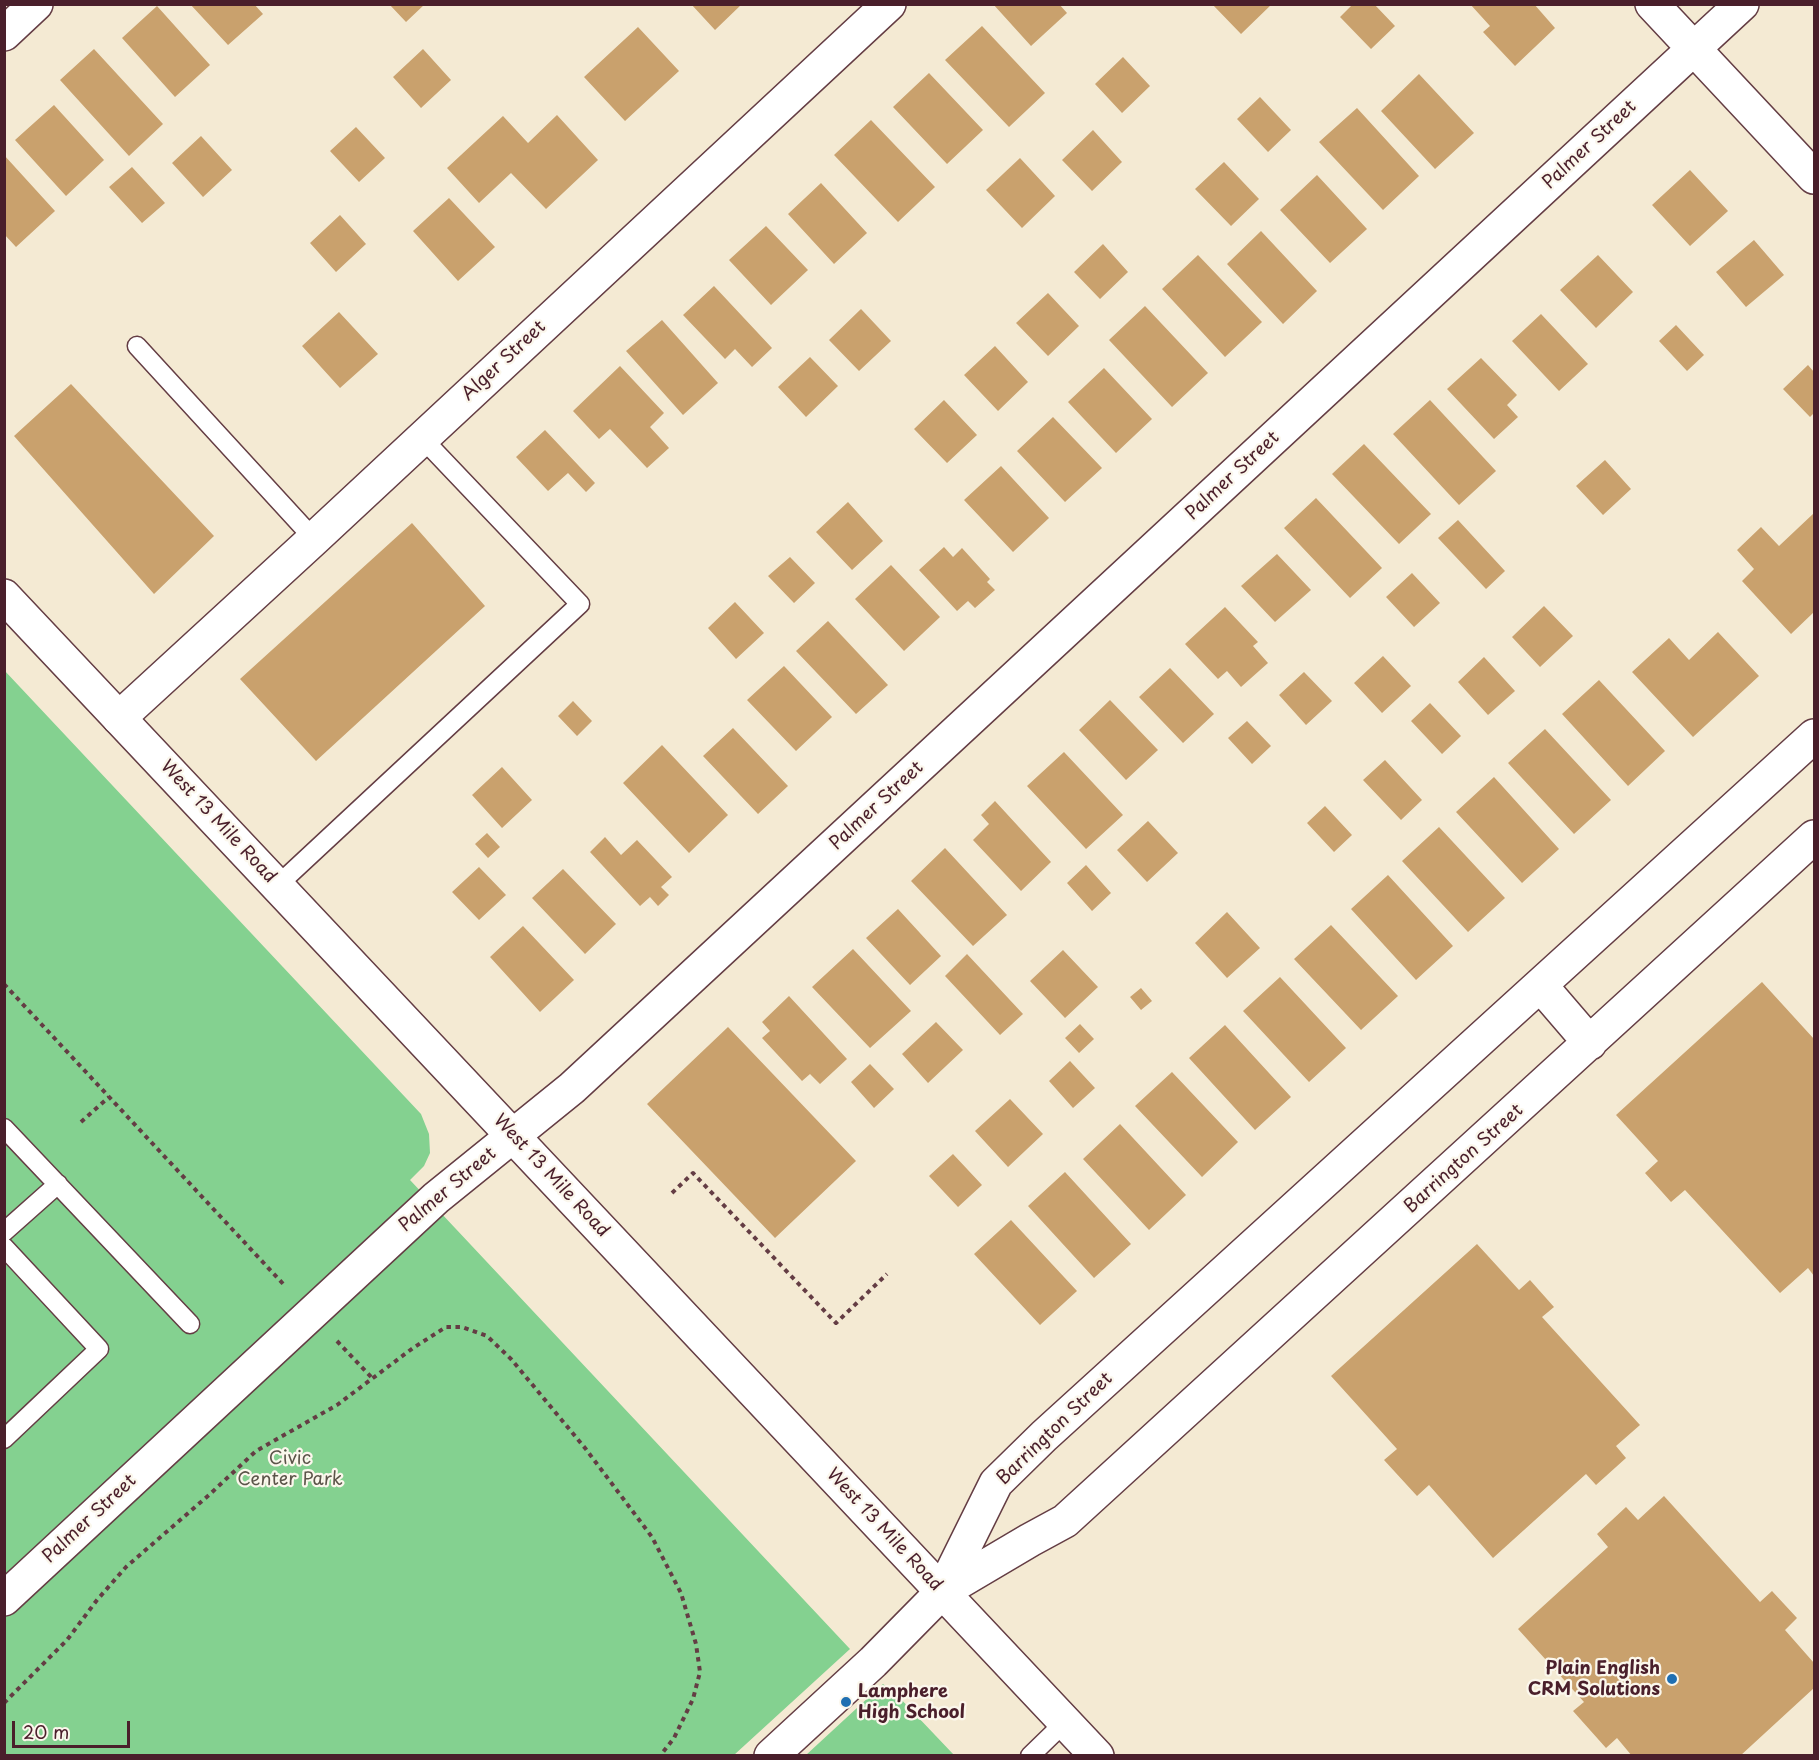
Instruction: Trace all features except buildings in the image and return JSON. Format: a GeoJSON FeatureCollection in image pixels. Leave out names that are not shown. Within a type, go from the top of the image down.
{"type":"FeatureCollection","features":[{"type":"Feature","properties":{"kind":"street"},"geometry":{"type":"LineString","coordinates":[[4,34],[36,4]]}},
{"type":"Feature","properties":{"kind":"street","name":"Alger Street"},"geometry":{"type":"LineString","coordinates":[[119,718],[315,539],[889,4]]}},
{"type":"Feature","properties":{"kind":"street"},"geometry":{"type":"LineString","coordinates":[[1652,4],[1815,177]]}},
{"type":"Feature","properties":{"kind":"street","name":"Palmer Street"},"geometry":{"type":"LineString","coordinates":[[4,1599],[422,1212],[572,1088],[1742,4]]}},
{"type":"Feature","properties":{"kind":"street","name":"West 13 Mile Road"},"geometry":{"type":"LineString","coordinates":[[4,596],[1097,1755]]}},
{"type":"Feature","properties":{"kind":"street","name":"Barrington Street"},"geometry":{"type":"LineString","coordinates":[[942,1592],[996,1483],[1061,1420],[1815,736]]}},
{"type":"Feature","properties":{"kind":"street","name":"Barrington Street"},"geometry":{"type":"LineString","coordinates":[[942,1592],[1065,1521],[1815,837]]}},
{"type":"Feature","properties":{"kind":"street"},"geometry":{"type":"LineString","coordinates":[[1541,986],[1590,1042]]}},
{"type":"Feature","properties":{"kind":"street"},"geometry":{"type":"LineString","coordinates":[[771,1755],[873,1662],[942,1592]]}},
{"type":"Feature","properties":{"kind":"lane"},"geometry":{"type":"LineString","coordinates":[[137,346],[315,539]]}},
{"type":"Feature","properties":{"kind":"lane"},"geometry":{"type":"LineString","coordinates":[[278,885],[580,604],[422,438]]}},
{"type":"Feature","properties":{"kind":"lane"},"geometry":{"type":"LineString","coordinates":[[4,1128],[190,1324]]}},
{"type":"Feature","properties":{"kind":"lane"},"geometry":{"type":"LineString","coordinates":[[4,1232],[58,1184]]}},
{"type":"Feature","properties":{"kind":"lane"},"geometry":{"type":"LineString","coordinates":[[4,1247],[99,1349],[4,1439]]}},
{"type":"Feature","properties":{"kind":"lane"},"geometry":{"type":"LineString","coordinates":[[1030,1755],[1065,1722]]}},
{"type":"Feature","properties":{"kind":"path"},"geometry":{"type":"LineString","coordinates":[[4,984],[288,1290]]}},
{"type":"Feature","properties":{"kind":"path"},"geometry":{"type":"LineString","coordinates":[[81,1122],[109,1097]]}},
{"type":"Feature","properties":{"kind":"path"},"geometry":{"type":"LineString","coordinates":[[672,1193],[693,1173],[836,1323],[887,1274]]}},
{"type":"Feature","properties":{"kind":"path"},"geometry":{"type":"LineString","coordinates":[[4,1703],[67,1640],[97,1600],[126,1568],[256,1452],[338,1405],[413,1348],[446,1327],[462,1327],[487,1336],[511,1359],[585,1448],[652,1537],[681,1593],[696,1644],[700,1672],[693,1699],[674,1738],[660,1755]]}},
{"type":"Feature","properties":{"kind":"path"},"geometry":{"type":"LineString","coordinates":[[336,1340],[374,1379]]}},
{"type":"Feature","properties":{"kind":"green space","name":"Civic Center Park"},"geometry":{"type":"Polygon","coordinates":[[[4,670],[421,1114],[429,1134],[430,1153],[424,1166],[410,1180],[850,1649],[734,1755],[5,1755],[4,670]]]}},
{"type":"Feature","properties":{"kind":"green space"},"geometry":{"type":"Polygon","coordinates":[[[883,1684],[896,1694],[954,1755],[806,1755],[883,1684]]]}},
{"type":"Feature","properties":{"kind":"place","name":"Plain English CRM Solutions"},"geometry":{"type":"Point","coordinates":[1672,1679]}},
{"type":"Feature","properties":{"kind":"place","name":"Lamphere High School"},"geometry":{"type":"Point","coordinates":[846,1702]}}]}
